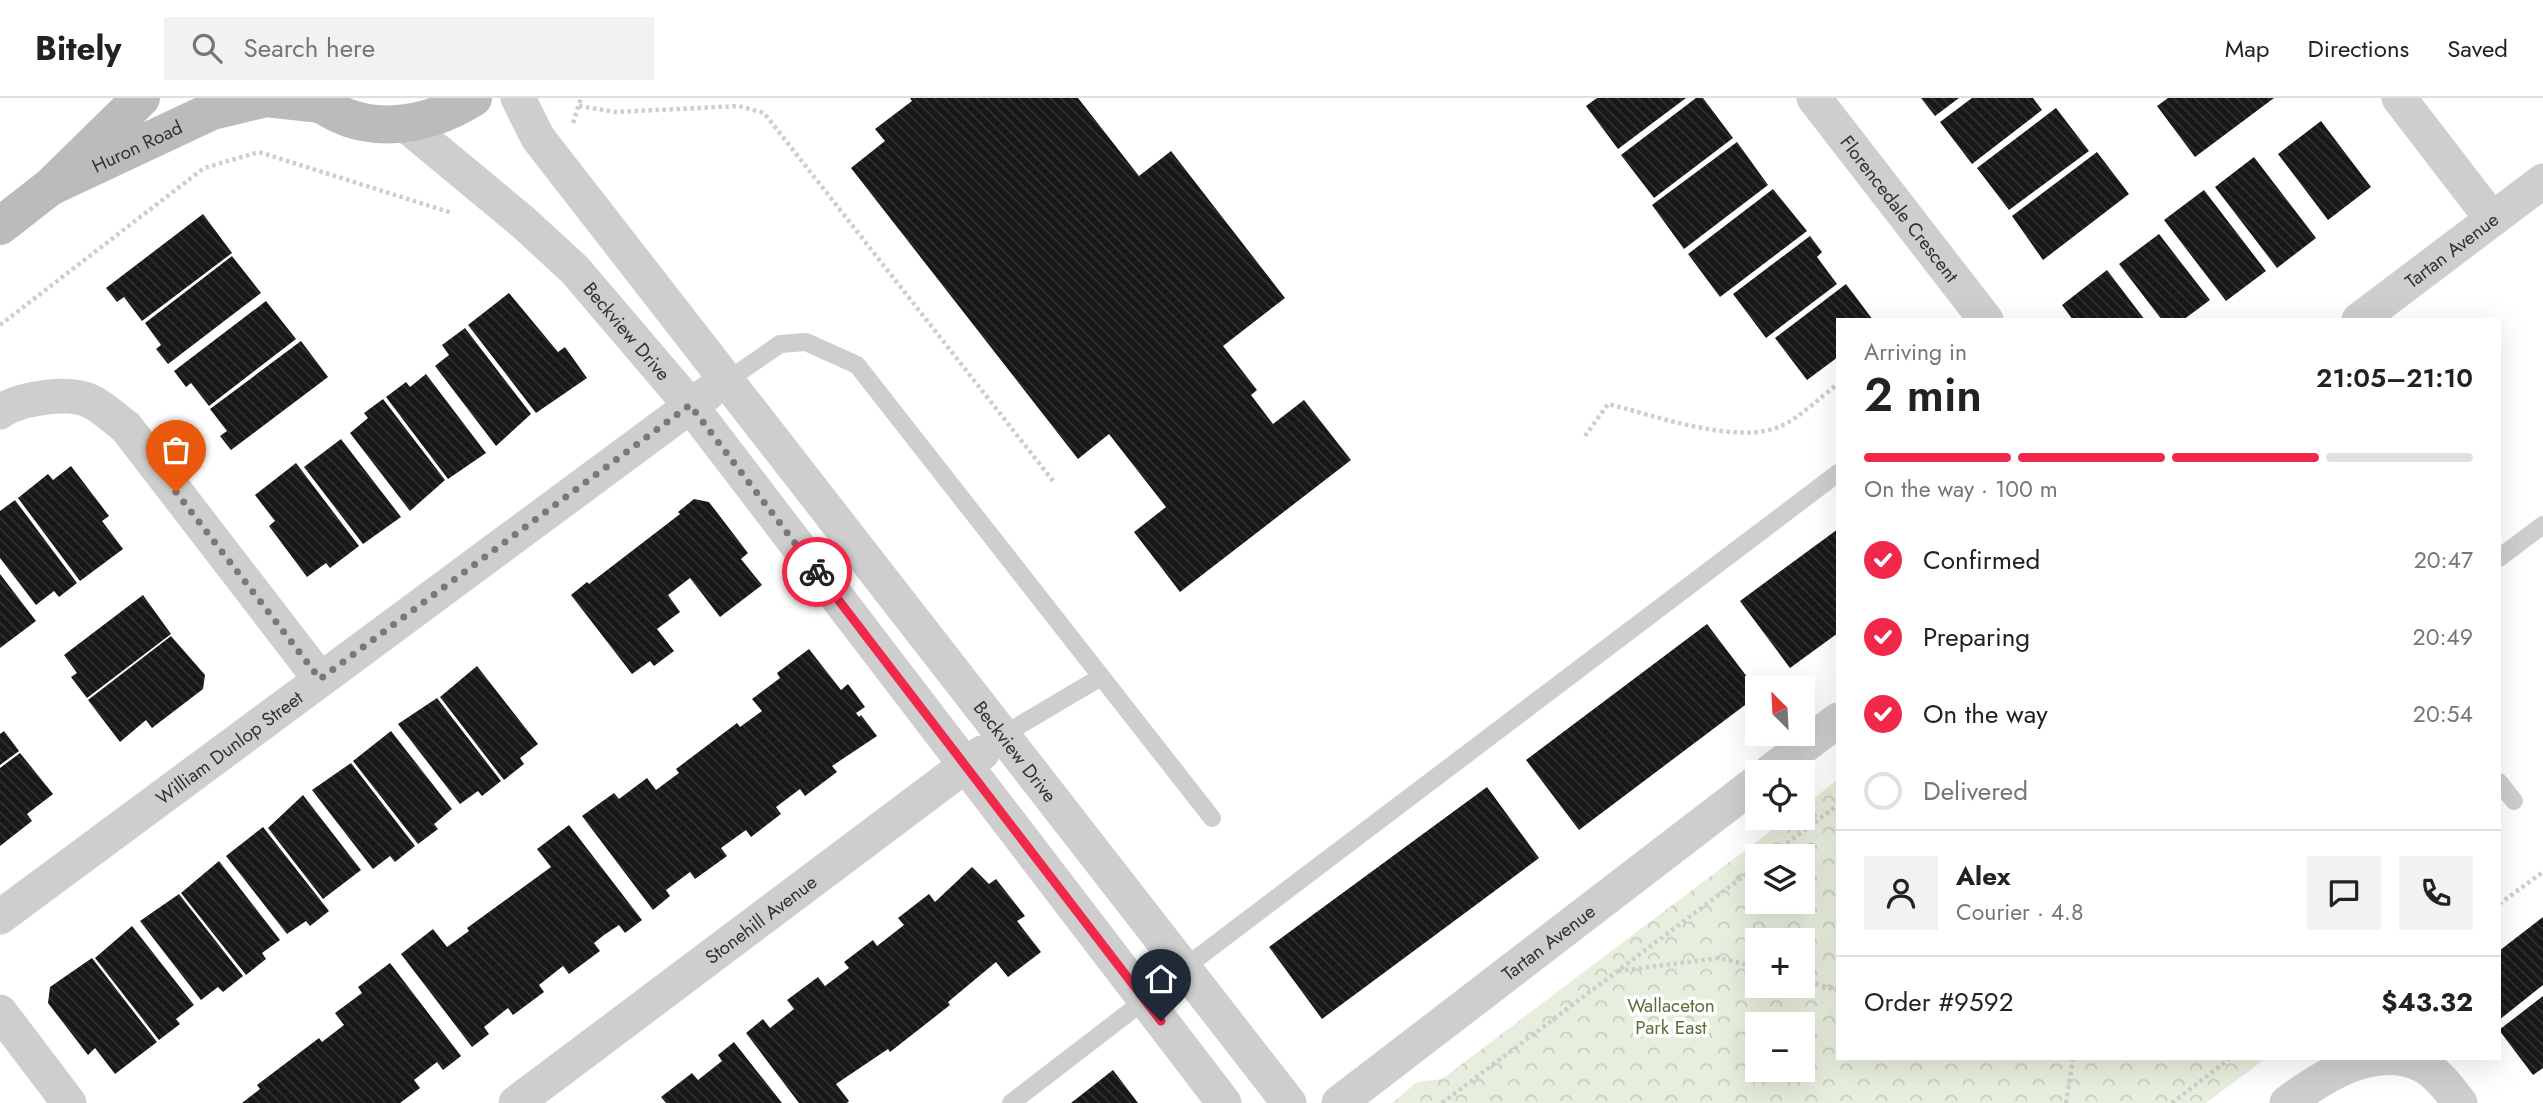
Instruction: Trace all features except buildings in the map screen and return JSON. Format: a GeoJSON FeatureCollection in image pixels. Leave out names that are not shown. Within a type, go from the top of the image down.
{"type":"FeatureCollection","features":[{"type":"Feature","properties":{"kind":"main road","name":"Huron Road"},"geometry":{"type":"LineString","coordinates":[[0,226],[50,187],[141,98]]}},
{"type":"Feature","properties":{"kind":"main road","name":"Huron Road"},"geometry":{"type":"LineString","coordinates":[[50,187],[212,111],[266,98],[317,101],[360,121],[406,125],[442,117],[473,98]]}},
{"type":"Feature","properties":{"kind":"street","name":"Beckview Drive"},"geometry":{"type":"LineString","coordinates":[[517,98],[538,138],[729,380],[1289,1103]]}},
{"type":"Feature","properties":{"kind":"street","name":"Florencedale Crescent"},"geometry":{"type":"LineString","coordinates":[[1814,98],[1984,318]]}},
{"type":"Feature","properties":{"kind":"street"},"geometry":{"type":"LineString","coordinates":[[2399,98],[2492,219]]}},
{"type":"Feature","properties":{"kind":"street","name":"Beckview Drive"},"geometry":{"type":"LineString","coordinates":[[406,125],[524,223],[575,270],[690,405],[1224,1103]]}},
{"type":"Feature","properties":{"kind":"street","name":"Tartan Avenue"},"geometry":{"type":"LineString","coordinates":[[2362,318],[2543,181]]}},
{"type":"Feature","properties":{"kind":"street","name":"William Dunlop Street"},"geometry":{"type":"LineString","coordinates":[[0,917],[690,405],[729,380]]}},
{"type":"Feature","properties":{"kind":"street"},"geometry":{"type":"LineString","coordinates":[[0,412],[8,405],[48,396],[89,400],[126,427],[320,679]]}},
{"type":"Feature","properties":{"kind":"street"},"geometry":{"type":"LineString","coordinates":[[1786,760],[1836,722]]}},
{"type":"Feature","properties":{"kind":"street","name":"Stonehill Avenue"},"geometry":{"type":"LineString","coordinates":[[516,1103],[966,766],[1003,735]]}},
{"type":"Feature","properties":{"kind":"street","name":"Tartan Avenue"},"geometry":{"type":"LineString","coordinates":[[1339,1103],[1745,791]]}},
{"type":"Feature","properties":{"kind":"street"},"geometry":{"type":"LineString","coordinates":[[0,1012],[69,1103]]}},
{"type":"Feature","properties":{"kind":"street"},"geometry":{"type":"LineString","coordinates":[[2287,1103],[2341,1068],[2375,1060]]}},
{"type":"Feature","properties":{"kind":"street"},"geometry":{"type":"LineString","coordinates":[[2386,1060],[2423,1065],[2460,1103]]}},
{"type":"Feature","properties":{"kind":"lane"},"geometry":{"type":"LineString","coordinates":[[729,380],[780,344],[807,342],[857,365],[1212,818]]}},
{"type":"Feature","properties":{"kind":"lane"},"geometry":{"type":"LineString","coordinates":[[1184,968],[1836,475]]}},
{"type":"Feature","properties":{"kind":"lane"},"geometry":{"type":"LineString","coordinates":[[2501,556],[2543,525]]}},
{"type":"Feature","properties":{"kind":"lane"},"geometry":{"type":"LineString","coordinates":[[1003,735],[1101,677]]}},
{"type":"Feature","properties":{"kind":"lane"},"geometry":{"type":"LineString","coordinates":[[2501,785],[2514,801]]}},
{"type":"Feature","properties":{"kind":"lane"},"geometry":{"type":"LineString","coordinates":[[1011,1103],[1145,1000]]}},
{"type":"Feature","properties":{"kind":"path"},"geometry":{"type":"LineString","coordinates":[[565,128],[575,122],[582,98]]}},
{"type":"Feature","properties":{"kind":"path"},"geometry":{"type":"LineString","coordinates":[[579,106],[617,112],[739,106],[764,113],[1053,481]]}},
{"type":"Feature","properties":{"kind":"path"},"geometry":{"type":"LineString","coordinates":[[0,325],[204,168],[259,152],[456,215]]}},
{"type":"Feature","properties":{"kind":"path"},"geometry":{"type":"LineString","coordinates":[[1585,436],[1608,404],[1710,428],[1756,433],[1782,426],[1836,386]]}},
{"type":"Feature","properties":{"kind":"path"},"geometry":{"type":"LineString","coordinates":[[1786,844],[1836,806]]}},
{"type":"Feature","properties":{"kind":"path"},"geometry":{"type":"LineString","coordinates":[[2501,903],[2543,872]]}},
{"type":"Feature","properties":{"kind":"path"},"geometry":{"type":"LineString","coordinates":[[1442,1103],[1745,875]]}},
{"type":"Feature","properties":{"kind":"path"},"geometry":{"type":"LineString","coordinates":[[1617,971],[1719,958],[1745,964]]}},
{"type":"Feature","properties":{"kind":"path"},"geometry":{"type":"LineString","coordinates":[[1815,983],[1836,990]]}},
{"type":"Feature","properties":{"kind":"path"},"geometry":{"type":"LineString","coordinates":[[2066,1103],[2073,1060]]}},
{"type":"Feature","properties":{"kind":"path"},"geometry":{"type":"LineString","coordinates":[[2172,1103],[2228,1060]]}},
{"type":"Feature","properties":{"kind":"green space","name":"Wallaceton Park East"},"geometry":{"type":"Polygon","coordinates":[[[1836,781],[1836,1060],[2264,1060],[2206,1103],[1392,1103],[1417,1082],[1442,1079],[1745,850],[1745,914],[1815,914],[1815,844],[1753,844],[1772,830],[1815,830],[1815,797],[1836,781]]]}},
{"type":"Feature","properties":{"kind":"way so far"},"geometry":{"type":"LineString","coordinates":[[176,492],[320,679],[690,405],[817,572]]}},
{"type":"Feature","properties":{"kind":"route"},"geometry":{"type":"LineString","coordinates":[[817,572],[1161,1021]]}}]}
